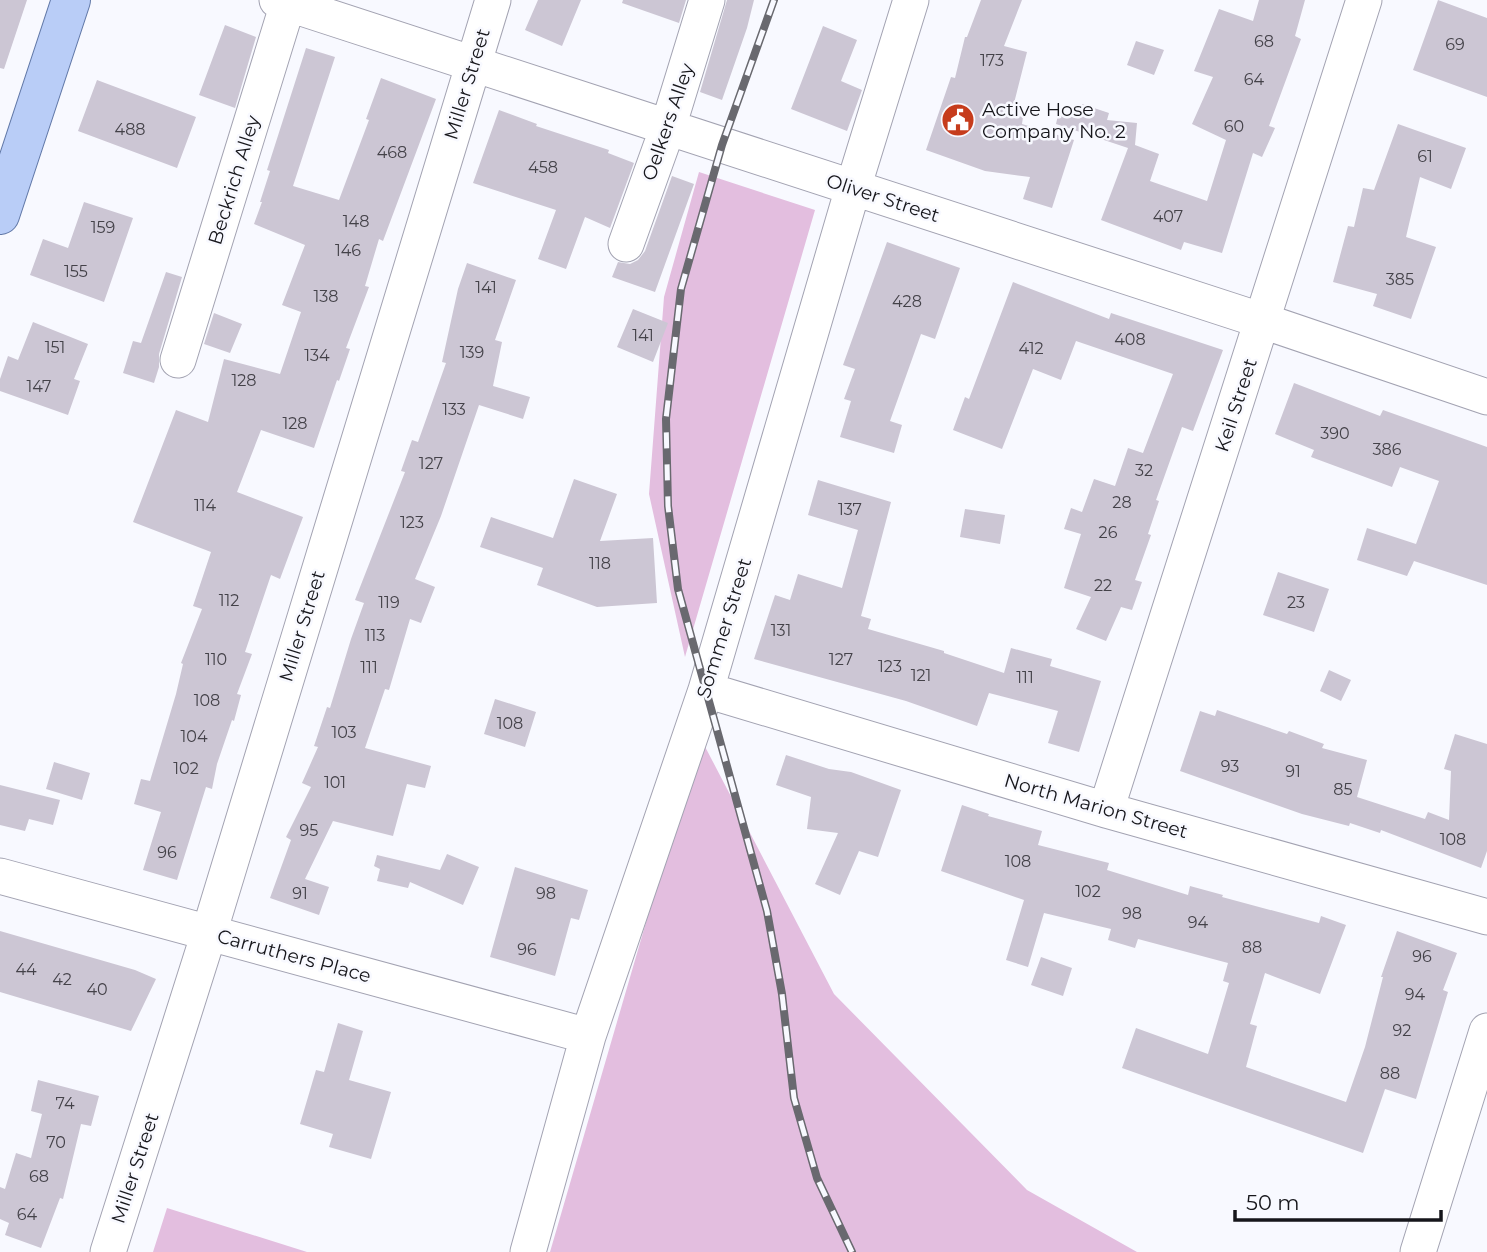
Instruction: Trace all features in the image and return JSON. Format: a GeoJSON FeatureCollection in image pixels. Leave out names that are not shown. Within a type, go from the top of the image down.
{"type":"FeatureCollection","features":[{"type":"Feature","properties":{"kind":"main road"},"geometry":{"type":"LineString","coordinates":[[0,215],[71,0]]}},
{"type":"Feature","properties":{"kind":"street","name":"Miller Street"},"geometry":{"type":"LineString","coordinates":[[108,1252],[209,933],[493,0]]}},
{"type":"Feature","properties":{"kind":"street","name":"Oelkers Alley"},"geometry":{"type":"LineString","coordinates":[[626,244],[668,127],[707,0]]}},
{"type":"Feature","properties":{"kind":"street","name":"Sommer Street"},"geometry":{"type":"LineString","coordinates":[[528,1252],[587,1037],[706,690],[911,0]]}},
{"type":"Feature","properties":{"kind":"street","name":"Keil Street"},"geometry":{"type":"LineString","coordinates":[[1106,810],[1364,0]]}},
{"type":"Feature","properties":{"kind":"street","name":"Oliver Street"},"geometry":{"type":"LineString","coordinates":[[285,1],[1487,397]]}},
{"type":"Feature","properties":{"kind":"street","name":"Beckrich Alley"},"geometry":{"type":"LineString","coordinates":[[178,360],[285,1]]}},
{"type":"Feature","properties":{"kind":"street","name":"North Marion Street"},"geometry":{"type":"LineString","coordinates":[[706,690],[1106,810],[1487,917]]}},
{"type":"Feature","properties":{"kind":"street","name":"Carruthers Place"},"geometry":{"type":"LineString","coordinates":[[0,876],[587,1037]]}},
{"type":"Feature","properties":{"kind":"street"},"geometry":{"type":"LineString","coordinates":[[1418,1252],[1476,1101],[1487,1031]]}},
{"type":"Feature","properties":{"kind":"shaded area"},"geometry":{"type":"Polygon","coordinates":[[[699,172],[815,210],[685,657],[649,494],[664,297],[699,172]]]}},
{"type":"Feature","properties":{"kind":"shaded area"},"geometry":{"type":"Polygon","coordinates":[[[700,737],[834,994],[1027,1190],[1137,1252],[550,1252],[700,737]]]}},
{"type":"Feature","properties":{"kind":"shaded area"},"geometry":{"type":"Polygon","coordinates":[[[167,1208],[307,1252],[153,1252],[167,1208]]]}},
{"type":"Feature","properties":{"kind":"building"},"geometry":{"type":"Polygon","coordinates":[[[0,0],[27,0],[4,69],[0,68],[0,0]]]}},
{"type":"Feature","properties":{"kind":"building"},"geometry":{"type":"Polygon","coordinates":[[[538,0],[581,0],[562,46],[525,30],[538,0]]]}},
{"type":"Feature","properties":{"kind":"building"},"geometry":{"type":"Polygon","coordinates":[[[623,0],[686,0],[679,23],[622,3],[623,0]]]}},
{"type":"Feature","properties":{"kind":"building"},"geometry":{"type":"Polygon","coordinates":[[[727,0],[754,0],[722,100],[700,92],[727,0]]]}},
{"type":"Feature","properties":{"kind":"building"},"geometry":{"type":"Polygon","coordinates":[[[981,0],[1022,0],[1004,46],[1027,52],[1011,115],[1023,117],[1022,124],[1074,140],[1052,208],[1023,199],[1030,177],[985,171],[926,150],[951,77],[955,78],[965,37],[981,0]]]}},
{"type":"Feature","properties":{"kind":"building"},"geometry":{"type":"Polygon","coordinates":[[[1259,0],[1305,0],[1295,36],[1301,39],[1269,126],[1275,128],[1262,157],[1253,153],[1222,253],[1184,242],[1181,250],[1101,220],[1128,148],[1056,124],[1058,115],[1078,117],[1082,104],[1109,113],[1107,120],[1137,123],[1135,145],[1159,154],[1150,181],[1207,201],[1226,140],[1192,124],[1213,77],[1194,71],[1219,9],[1253,21],[1259,0]]]}},
{"type":"Feature","properties":{"kind":"building"},"geometry":{"type":"Polygon","coordinates":[[[1438,0],[1487,18],[1487,97],[1413,70],[1438,0]]]}},
{"type":"Feature","properties":{"kind":"building"},"geometry":{"type":"Polygon","coordinates":[[[225,25],[256,37],[235,108],[199,95],[225,25]]]}},
{"type":"Feature","properties":{"kind":"building"},"geometry":{"type":"Polygon","coordinates":[[[823,26],[857,40],[841,81],[862,90],[847,131],[791,109],[823,26]]]}},
{"type":"Feature","properties":{"kind":"building"},"geometry":{"type":"Polygon","coordinates":[[[1136,41],[1164,50],[1154,75],[1127,65],[1136,41]]]}},
{"type":"Feature","properties":{"kind":"building"},"geometry":{"type":"Polygon","coordinates":[[[306,48],[335,57],[293,186],[339,200],[369,120],[366,119],[381,78],[436,99],[383,241],[379,239],[365,286],[369,287],[346,348],[350,349],[314,448],[261,430],[237,492],[303,517],[280,579],[271,575],[245,652],[252,654],[237,694],[241,695],[234,721],[232,720],[217,764],[212,789],[206,787],[177,880],[143,870],[161,812],[134,804],[141,779],[150,781],[176,694],[183,664],[181,663],[202,609],[193,606],[211,552],[133,522],[176,410],[208,422],[224,359],[280,374],[301,312],[282,305],[305,245],[254,224],[270,171],[267,170],[306,48]]]}},
{"type":"Feature","properties":{"kind":"building"},"geometry":{"type":"Polygon","coordinates":[[[97,80],[196,117],[177,168],[78,131],[97,80]]]}},
{"type":"Feature","properties":{"kind":"building"},"geometry":{"type":"Polygon","coordinates":[[[499,110],[537,124],[536,126],[609,150],[608,153],[634,163],[610,228],[585,217],[566,269],[538,259],[556,210],[473,183],[499,110]]]}},
{"type":"Feature","properties":{"kind":"building"},"geometry":{"type":"Polygon","coordinates":[[[1398,124],[1466,148],[1451,189],[1420,177],[1406,237],[1436,247],[1411,319],[1373,306],[1377,294],[1333,282],[1348,226],[1354,227],[1363,188],[1374,190],[1398,124]]]}},
{"type":"Feature","properties":{"kind":"building"},"geometry":{"type":"Polygon","coordinates":[[[672,176],[694,184],[655,292],[612,277],[618,262],[630,264],[638,260],[645,251],[672,176]]]}},
{"type":"Feature","properties":{"kind":"building"},"geometry":{"type":"Polygon","coordinates":[[[84,202],[133,218],[104,302],[30,275],[43,239],[68,248],[84,202]]]}},
{"type":"Feature","properties":{"kind":"building"},"geometry":{"type":"Polygon","coordinates":[[[887,242],[960,268],[935,339],[921,334],[890,421],[902,425],[894,453],[840,437],[851,401],[844,399],[855,369],[843,365],[887,242]]]}},
{"type":"Feature","properties":{"kind":"building"},"geometry":{"type":"Polygon","coordinates":[[[467,263],[516,280],[495,340],[502,342],[493,386],[530,397],[523,419],[479,405],[441,516],[415,579],[435,587],[421,623],[410,619],[389,690],[385,689],[365,748],[431,766],[425,788],[407,784],[393,836],[333,821],[305,879],[329,887],[319,915],[270,898],[291,840],[286,837],[311,787],[302,783],[318,747],[314,746],[327,707],[330,708],[364,603],[355,600],[405,472],[401,471],[412,440],[418,442],[446,363],[442,362],[458,289],[467,263]]]}},
{"type":"Feature","properties":{"kind":"building"},"geometry":{"type":"Polygon","coordinates":[[[166,272],[182,277],[159,354],[159,367],[154,383],[123,373],[133,341],[141,343],[166,272]]]}},
{"type":"Feature","properties":{"kind":"building"},"geometry":{"type":"Polygon","coordinates":[[[1013,282],[1109,319],[1111,313],[1223,350],[1193,431],[1182,427],[1156,500],[1159,501],[1148,534],[1151,535],[1135,580],[1142,582],[1132,610],[1121,607],[1106,641],[1076,629],[1091,597],[1064,588],[1081,534],[1064,529],[1071,508],[1082,512],[1094,479],[1115,486],[1128,448],[1143,453],[1173,374],[1076,341],[1061,380],[1033,369],[1002,449],[953,430],[965,397],[969,399],[1013,282]]]}},
{"type":"Feature","properties":{"kind":"building"},"geometry":{"type":"Polygon","coordinates":[[[633,309],[668,323],[653,362],[617,347],[633,309]]]}},
{"type":"Feature","properties":{"kind":"building"},"geometry":{"type":"Polygon","coordinates":[[[214,313],[242,324],[230,353],[204,344],[214,313]]]}},
{"type":"Feature","properties":{"kind":"building"},"geometry":{"type":"Polygon","coordinates":[[[33,322],[88,344],[74,379],[80,381],[68,415],[0,391],[0,379],[8,356],[18,360],[33,322]]]}},
{"type":"Feature","properties":{"kind":"building"},"geometry":{"type":"Polygon","coordinates":[[[1294,383],[1380,416],[1383,410],[1487,447],[1487,585],[1414,561],[1407,576],[1357,560],[1367,528],[1416,544],[1439,481],[1400,467],[1392,487],[1311,457],[1314,450],[1275,434],[1294,383]]]}},
{"type":"Feature","properties":{"kind":"building"},"geometry":{"type":"Polygon","coordinates":[[[574,479],[617,494],[600,541],[653,538],[657,603],[597,607],[537,585],[543,568],[480,547],[491,517],[553,538],[574,479]]]}},
{"type":"Feature","properties":{"kind":"building"},"geometry":{"type":"Polygon","coordinates":[[[818,480],[891,502],[861,616],[871,619],[868,629],[944,651],[1004,673],[1011,648],[1052,659],[1050,666],[1101,681],[1079,752],[1048,743],[1058,711],[989,693],[977,726],[906,701],[754,659],[775,595],[790,600],[798,574],[842,588],[858,530],[808,515],[818,480]]]}},
{"type":"Feature","properties":{"kind":"building"},"geometry":{"type":"Polygon","coordinates":[[[965,509],[1005,515],[1000,544],[960,537],[965,509]]]}},
{"type":"Feature","properties":{"kind":"building"},"geometry":{"type":"Polygon","coordinates":[[[1278,572],[1329,589],[1314,632],[1263,615],[1278,572]]]}},
{"type":"Feature","properties":{"kind":"building"},"geometry":{"type":"Polygon","coordinates":[[[1329,670],[1351,680],[1341,701],[1320,691],[1329,670]]]}},
{"type":"Feature","properties":{"kind":"building"},"geometry":{"type":"Polygon","coordinates":[[[495,699],[536,712],[525,747],[484,734],[495,699]]]}},
{"type":"Feature","properties":{"kind":"building"},"geometry":{"type":"Polygon","coordinates":[[[1217,710],[1287,734],[1289,731],[1324,744],[1322,748],[1367,760],[1357,797],[1425,819],[1428,812],[1449,820],[1451,771],[1444,769],[1455,734],[1487,744],[1487,851],[1481,868],[1381,830],[1380,833],[1350,823],[1349,826],[1302,814],[1180,771],[1200,711],[1215,716],[1217,710]]]}},
{"type":"Feature","properties":{"kind":"building"},"geometry":{"type":"Polygon","coordinates":[[[786,755],[829,769],[851,772],[901,790],[878,857],[859,851],[840,895],[815,884],[838,833],[807,829],[811,797],[776,785],[786,755]]]}},
{"type":"Feature","properties":{"kind":"building"},"geometry":{"type":"Polygon","coordinates":[[[54,762],[90,773],[82,800],[46,789],[54,762]]]}},
{"type":"Feature","properties":{"kind":"building"},"geometry":{"type":"Polygon","coordinates":[[[0,785],[60,800],[53,825],[29,819],[25,831],[0,825],[0,785]]]}},
{"type":"Feature","properties":{"kind":"building"},"geometry":{"type":"Polygon","coordinates":[[[962,805],[989,814],[988,816],[1042,831],[1038,845],[1109,863],[1107,870],[1188,895],[1190,886],[1319,923],[1321,916],[1346,925],[1320,994],[1265,973],[1250,1024],[1257,1026],[1246,1067],[1346,1102],[1365,1047],[1381,977],[1397,931],[1457,953],[1443,990],[1448,992],[1416,1099],[1385,1089],[1363,1153],[1122,1068],[1136,1028],[1208,1054],[1229,983],[1223,981],[1228,963],[1138,939],[1135,948],[1108,940],[1111,929],[1044,913],[1028,967],[1006,960],[1024,900],[941,871],[962,805]]]}},
{"type":"Feature","properties":{"kind":"building"},"geometry":{"type":"Polygon","coordinates":[[[447,854],[479,867],[463,905],[410,882],[408,888],[377,881],[380,869],[374,866],[377,855],[440,870],[447,854]]]}},
{"type":"Feature","properties":{"kind":"building"},"geometry":{"type":"Polygon","coordinates":[[[515,867],[588,890],[579,920],[571,918],[555,976],[490,957],[515,867]]]}},
{"type":"Feature","properties":{"kind":"building"},"geometry":{"type":"Polygon","coordinates":[[[0,931],[135,970],[156,979],[131,1031],[0,992],[0,931]]]}},
{"type":"Feature","properties":{"kind":"building"},"geometry":{"type":"Polygon","coordinates":[[[1041,957],[1072,968],[1063,996],[1031,985],[1041,957]]]}},
{"type":"Feature","properties":{"kind":"building"},"geometry":{"type":"Polygon","coordinates":[[[338,1023],[363,1031],[349,1080],[391,1092],[371,1159],[329,1147],[333,1134],[300,1124],[316,1070],[324,1072],[338,1023]]]}},
{"type":"Feature","properties":{"kind":"building"},"geometry":{"type":"Polygon","coordinates":[[[38,1080],[99,1096],[91,1126],[81,1124],[63,1199],[60,1198],[41,1248],[5,1235],[9,1223],[0,1219],[0,1187],[5,1189],[16,1153],[31,1158],[42,1114],[31,1111],[38,1080]]]}},
{"type":"Feature","properties":{"kind":"railway"},"geometry":{"type":"LineString","coordinates":[[774,0],[722,145],[681,289],[666,419],[668,506],[678,589],[767,911],[782,994],[794,1098],[817,1178],[852,1252]]}},
{"type":"Feature","properties":{"kind":"place","name":"Active Hose Company No. 2"},"geometry":{"type":"Point","coordinates":[958,120]}}]}
